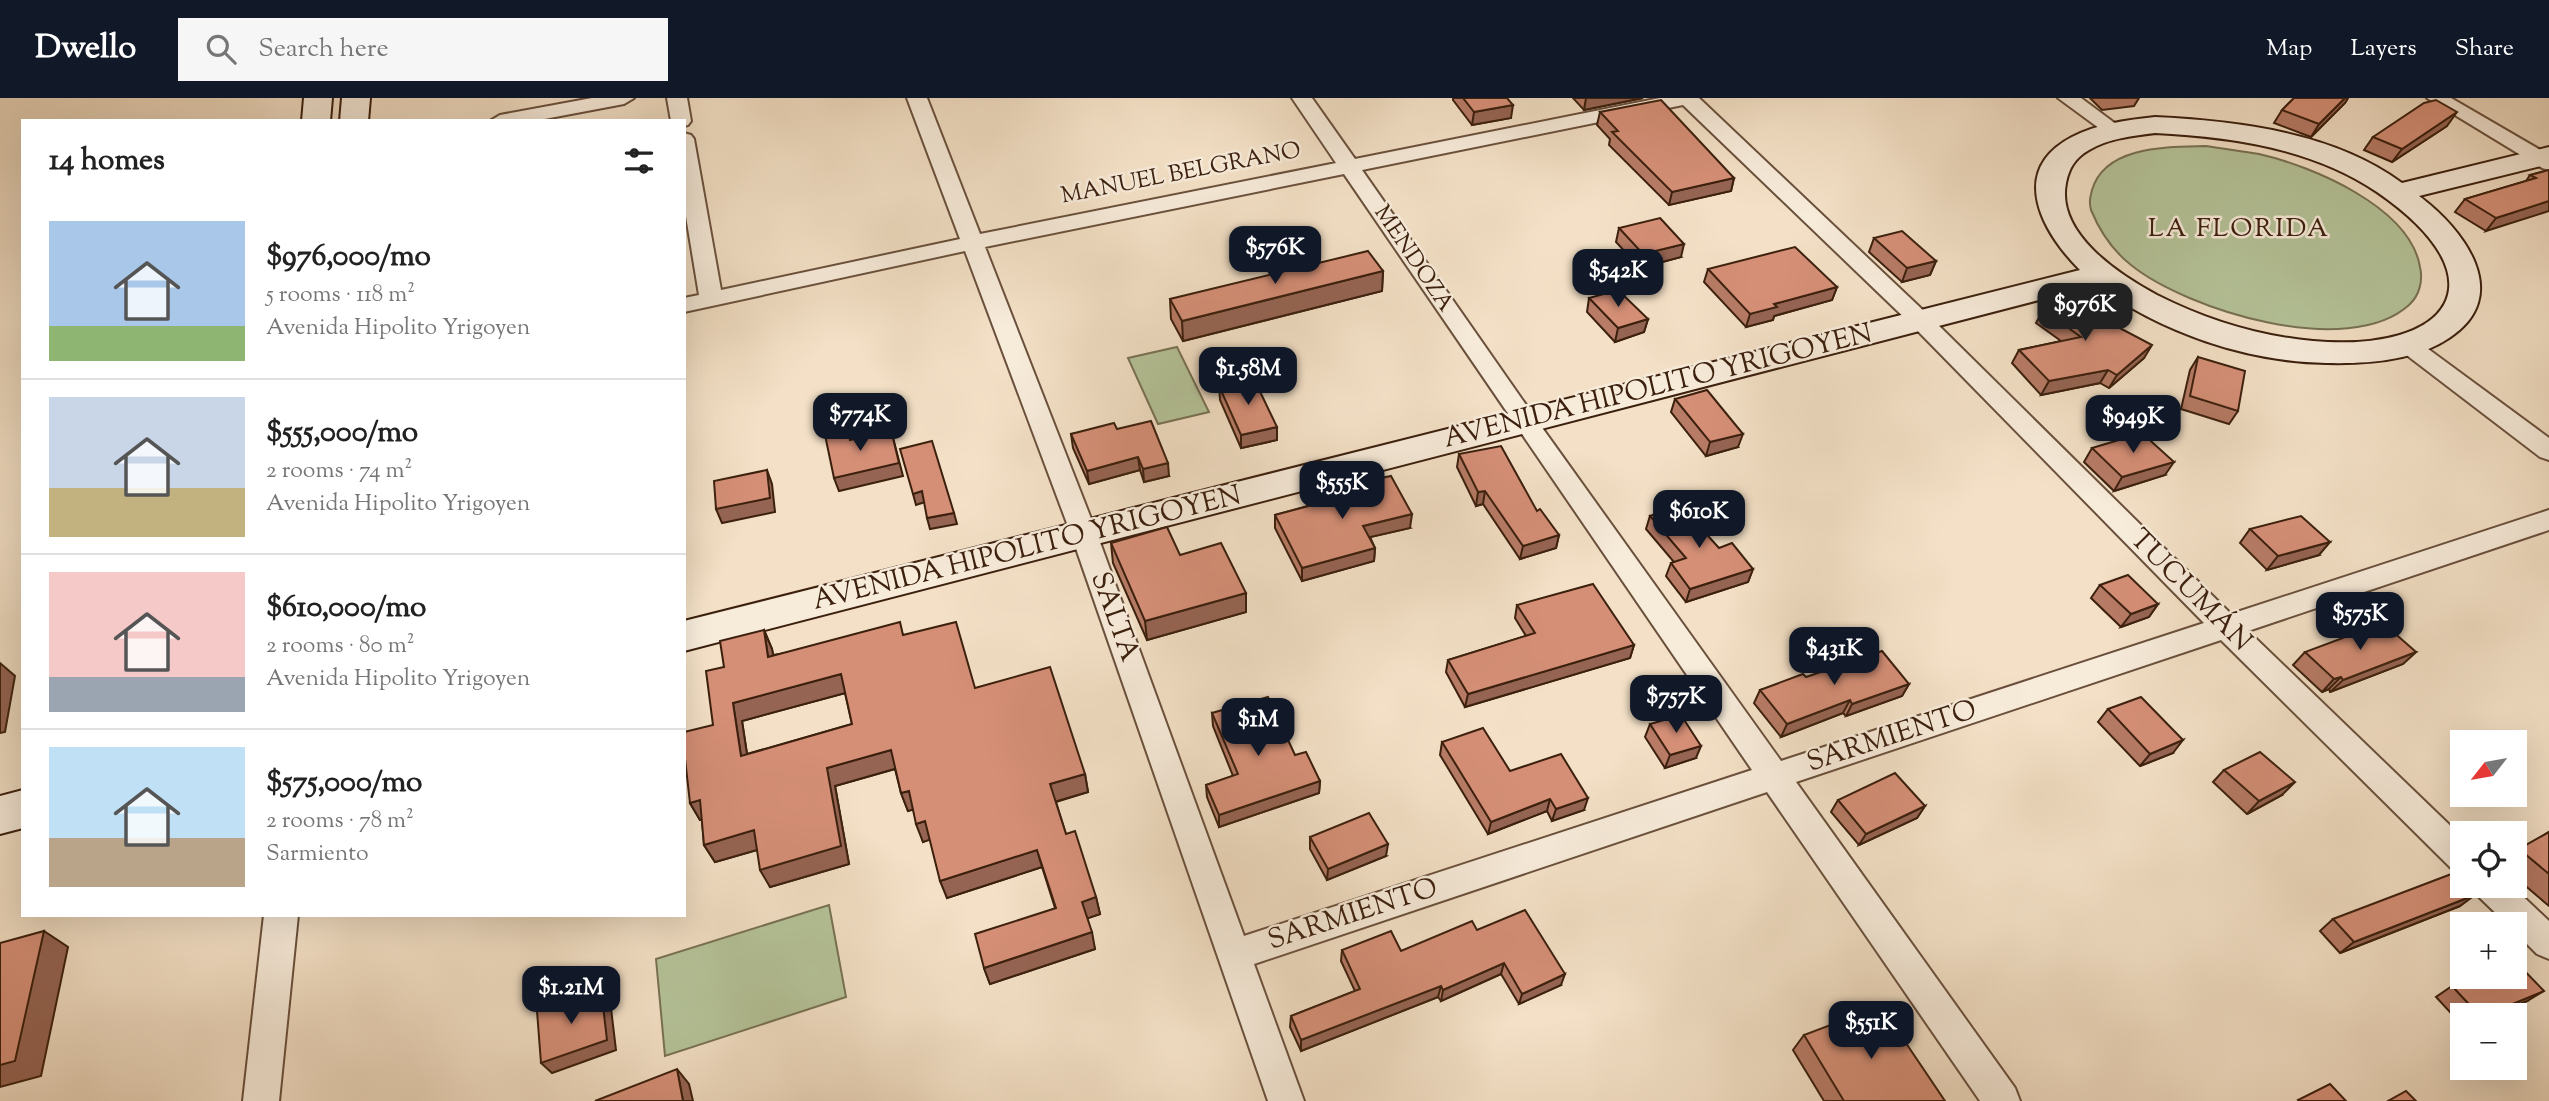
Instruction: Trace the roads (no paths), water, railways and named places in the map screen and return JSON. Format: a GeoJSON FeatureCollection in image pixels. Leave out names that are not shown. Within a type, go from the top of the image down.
{"type":"FeatureCollection","features":[{"type":"Feature","properties":{"kind":"street"},"geometry":{"type":"LineString","coordinates":[[316,119],[318,98]]}},
{"type":"Feature","properties":{"kind":"street"},"geometry":{"type":"LineString","coordinates":[[354,119],[356,98]]}},
{"type":"Feature","properties":{"kind":"street"},"geometry":{"type":"LineString","coordinates":[[511,112],[624,98]]}},
{"type":"Feature","properties":{"kind":"street"},"geometry":{"type":"LineString","coordinates":[[677,98],[681,119]]}},
{"type":"Feature","properties":{"kind":"street","name":"SALTA"},"geometry":{"type":"LineString","coordinates":[[917,98],[1084,534],[1286,1101]]}},
{"type":"Feature","properties":{"kind":"street","name":"MENDOZA"},"geometry":{"type":"LineString","coordinates":[[1302,98],[1524,421],[2001,1101]]}},
{"type":"Feature","properties":{"kind":"street","name":"MANUEL BELGRANO"},"geometry":{"type":"LineString","coordinates":[[686,305],[971,243],[1688,98]]}},
{"type":"Feature","properties":{"kind":"street","name":"TUCUMÁN"},"geometry":{"type":"LineString","coordinates":[[1688,98],[1920,320],[2226,627],[2450,846]]}},
{"type":"Feature","properties":{"kind":"street"},"geometry":{"type":"LineString","coordinates":[[2068,98],[2114,130]]}},
{"type":"Feature","properties":{"kind":"street"},"geometry":{"type":"LineString","coordinates":[[2437,98],[2545,159]]}},
{"type":"Feature","properties":{"kind":"street"},"geometry":{"type":"LineString","coordinates":[[2155,125],[2202,126],[2252,133],[2328,158],[2353,168],[2397,193],[2431,220],[2455,250],[2466,279],[2461,306],[2442,328],[2408,345],[2363,352],[2309,351],[2252,342],[2185,320],[2144,301],[2102,274],[2070,243],[2052,213],[2049,185],[2059,161],[2081,143],[2114,130],[2155,125]]}},
{"type":"Feature","properties":{"kind":"street"},"geometry":{"type":"LineString","coordinates":[[686,151],[711,299]]}},
{"type":"Feature","properties":{"kind":"street"},"geometry":{"type":"LineString","coordinates":[[2397,193],[2545,159]]}},
{"type":"Feature","properties":{"kind":"street","name":"AVENIDA HIPOLITO YRIGOYEN"},"geometry":{"type":"LineString","coordinates":[[686,635],[2102,274]]}},
{"type":"Feature","properties":{"kind":"street"},"geometry":{"type":"LineString","coordinates":[[2408,345],[2549,451]]}},
{"type":"Feature","properties":{"kind":"street","name":"SARMIENTO"},"geometry":{"type":"LineString","coordinates":[[1234,955],[2549,520]]}},
{"type":"Feature","properties":{"kind":"street"},"geometry":{"type":"LineString","coordinates":[[0,815],[21,810]]}},
{"type":"Feature","properties":{"kind":"street"},"geometry":{"type":"LineString","coordinates":[[2502,898],[2549,943]]}},
{"type":"Feature","properties":{"kind":"street"},"geometry":{"type":"LineString","coordinates":[[261,1101],[281,917]]}},
{"type":"Feature","properties":{"kind":"district","name":"LA FLORIDA"},"geometry":{"type":"Point","coordinates":[2239,229]}}]}
